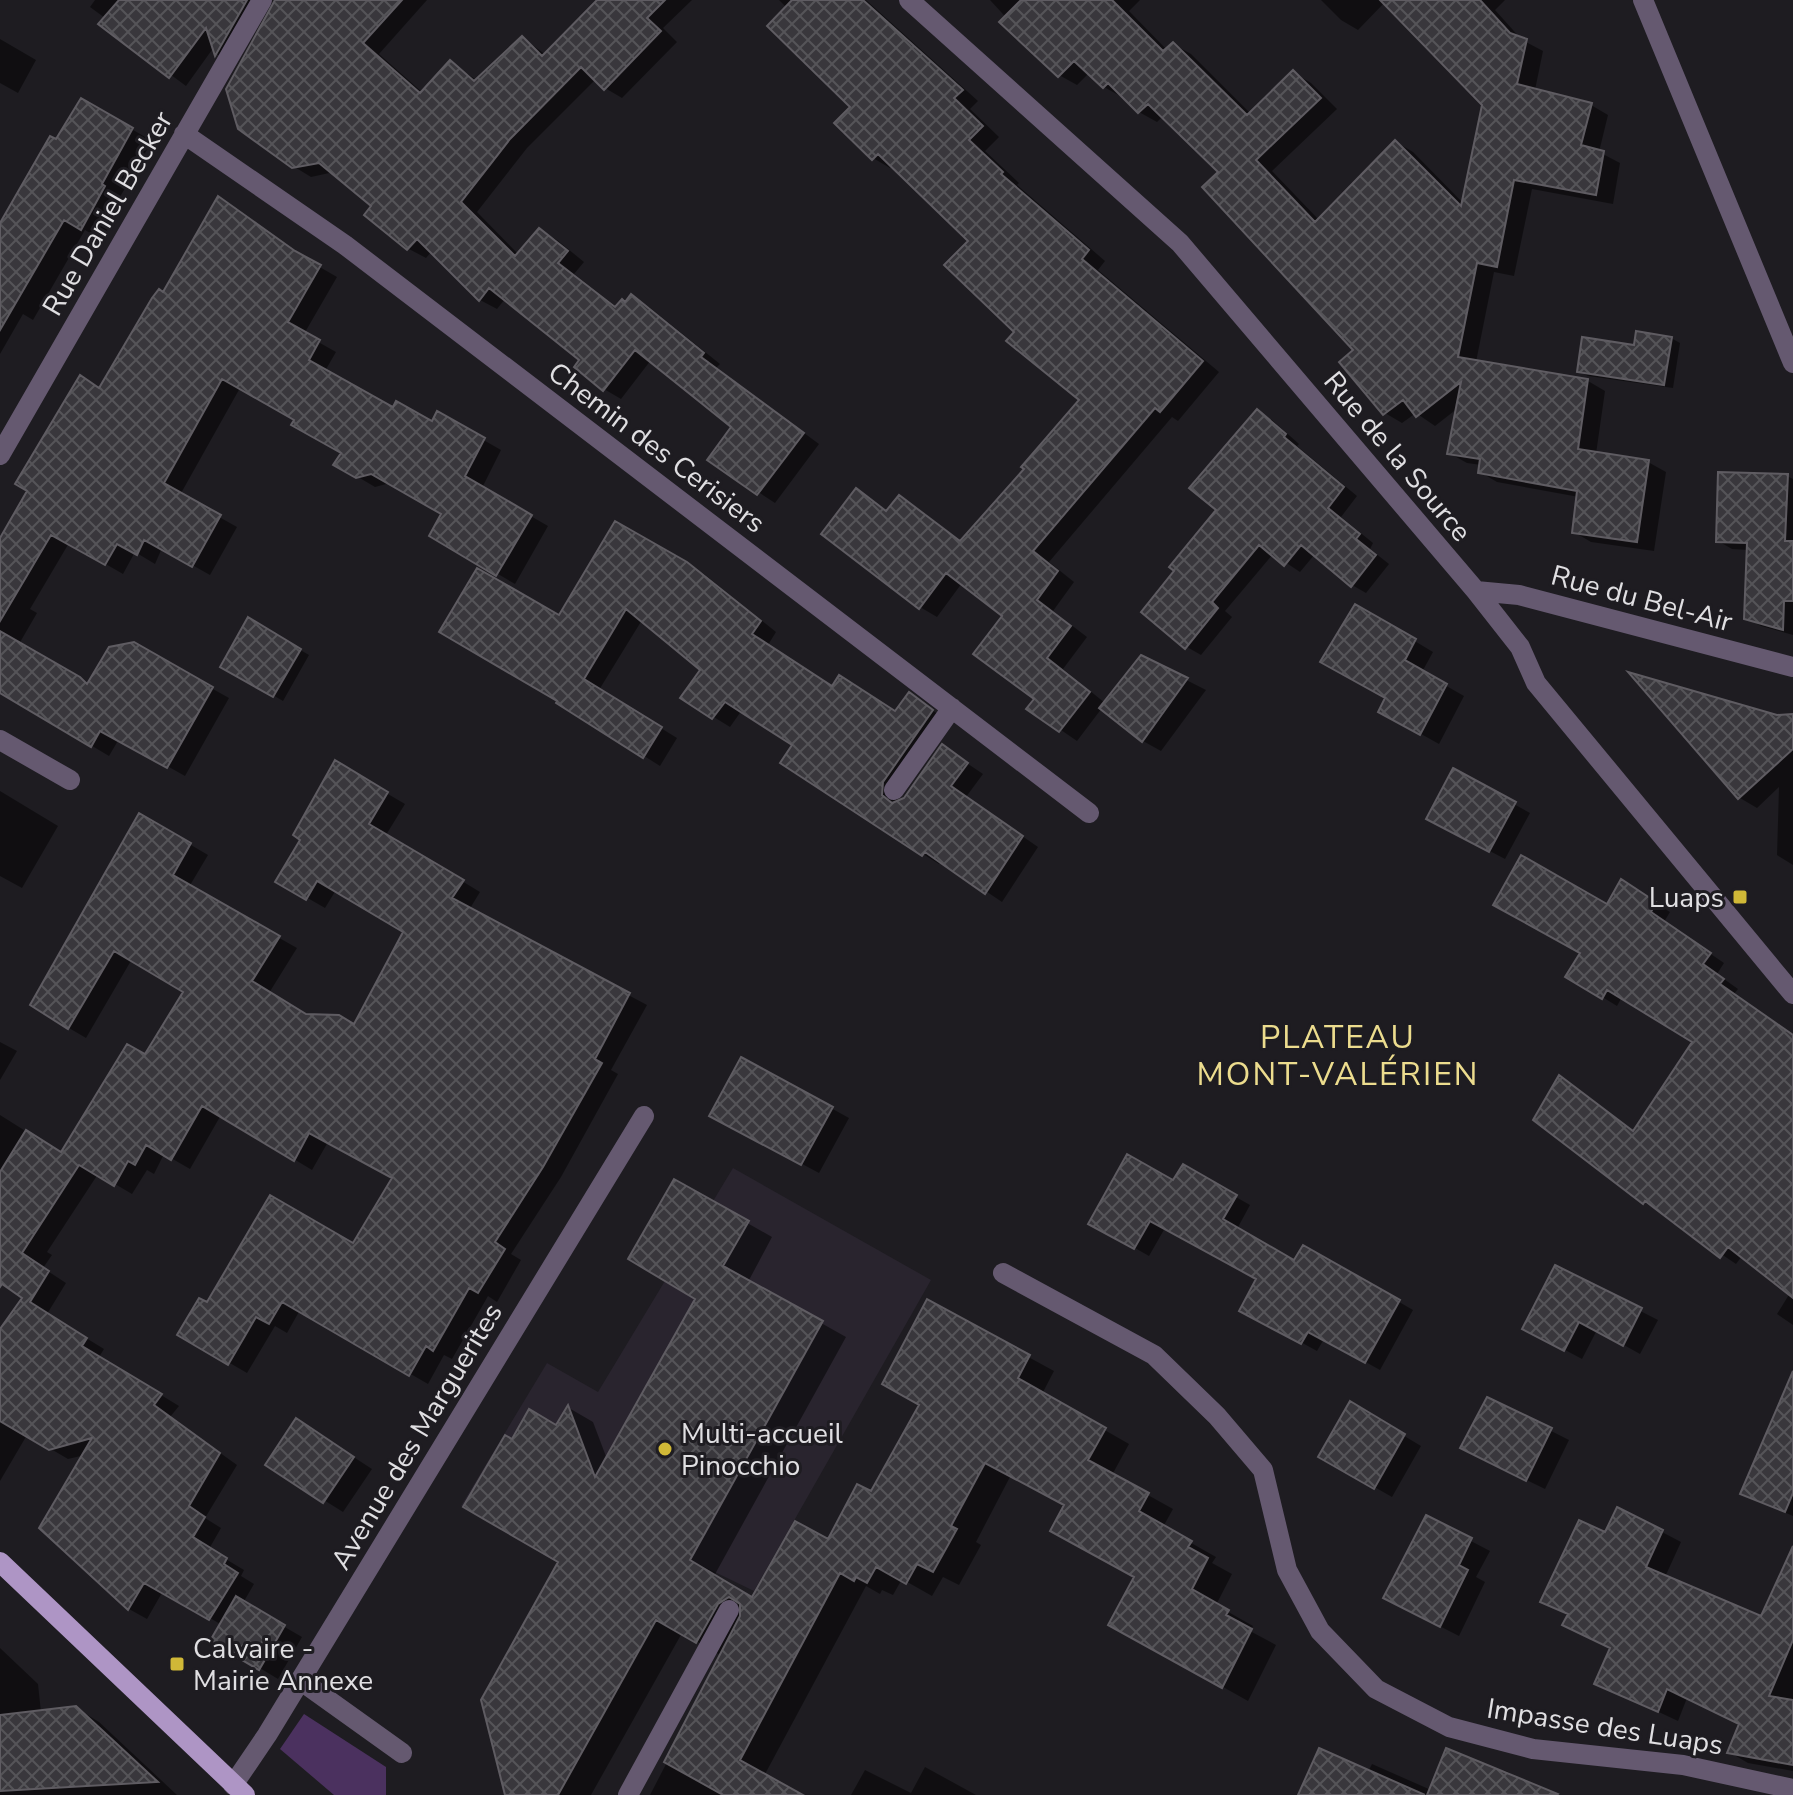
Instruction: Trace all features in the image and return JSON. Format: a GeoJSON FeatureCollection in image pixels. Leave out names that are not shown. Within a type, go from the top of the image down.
{"type":"FeatureCollection","features":[{"type":"Feature","properties":{"kind":"main road"},"geometry":{"type":"LineString","coordinates":[[0,1562],[239,1790]]}},
{"type":"Feature","properties":{"kind":"street","name":"Rue Daniel Becker"},"geometry":{"type":"LineString","coordinates":[[0,455],[262,0]]}},
{"type":"Feature","properties":{"kind":"street","name":"Rue de la Source"},"geometry":{"type":"LineString","coordinates":[[909,0],[1180,243],[1476,591],[1520,647],[1536,683],[1793,994]]}},
{"type":"Feature","properties":{"kind":"street"},"geometry":{"type":"LineString","coordinates":[[1643,0],[1793,363]]}},
{"type":"Feature","properties":{"kind":"street","name":"Chemin des Cerisiers"},"geometry":{"type":"LineString","coordinates":[[184,134],[345,245],[1089,813]]}},
{"type":"Feature","properties":{"kind":"street","name":"Rue du Bel-Air"},"geometry":{"type":"LineString","coordinates":[[1476,591],[1519,595],[1793,667]]}},
{"type":"Feature","properties":{"kind":"street"},"geometry":{"type":"LineString","coordinates":[[894,790],[952,708]]}},
{"type":"Feature","properties":{"kind":"street"},"geometry":{"type":"LineString","coordinates":[[0,740],[70,780]]}},
{"type":"Feature","properties":{"kind":"street","name":"Avenue des Marguerites"},"geometry":{"type":"LineString","coordinates":[[239,1790],[300,1680],[644,1116]]}},
{"type":"Feature","properties":{"kind":"street","name":"Impasse des Luaps"},"geometry":{"type":"LineString","coordinates":[[1003,1273],[1154,1355],[1217,1416],[1263,1470],[1287,1570],[1320,1631],[1376,1689],[1449,1727],[1533,1749],[1683,1765],[1793,1789]]}},
{"type":"Feature","properties":{"kind":"street"},"geometry":{"type":"LineString","coordinates":[[628,1795],[729,1610]]}},
{"type":"Feature","properties":{"kind":"street"},"geometry":{"type":"LineString","coordinates":[[300,1680],[402,1753]]}},
{"type":"Feature","properties":{"kind":"shaded area","name":"Multi-accueil Pinocchio"},"geometry":{"type":"Polygon","coordinates":[[[733,1168],[931,1280],[754,1591],[690,1560],[655,1620],[461,1506],[547,1363],[598,1392],[733,1168]]]}},
{"type":"Feature","properties":{"kind":"shaded area"},"geometry":{"type":"Polygon","coordinates":[[[304,1714],[386,1767],[386,1795],[334,1795],[280,1749],[304,1714]]]}},
{"type":"Feature","properties":{"kind":"building"},"geometry":{"type":"Polygon","coordinates":[[[119,0],[247,0],[215,56],[206,28],[169,78],[98,24],[119,0]]]}},
{"type":"Feature","properties":{"kind":"building"},"geometry":{"type":"Polygon","coordinates":[[[275,0],[402,0],[363,43],[420,93],[450,60],[474,81],[522,36],[542,56],[597,0],[665,0],[647,18],[661,31],[604,90],[581,67],[510,139],[461,202],[515,256],[539,228],[568,251],[558,263],[615,307],[622,299],[625,302],[631,294],[704,353],[701,357],[804,433],[757,495],[707,460],[731,427],[635,350],[603,391],[574,367],[579,360],[489,288],[479,301],[417,239],[407,250],[364,215],[371,206],[319,163],[292,168],[238,129],[226,89],[275,0]]]}},
{"type":"Feature","properties":{"kind":"building"},"geometry":{"type":"Polygon","coordinates":[[[792,0],[863,0],[963,90],[954,98],[983,126],[969,140],[1003,172],[1001,174],[1089,250],[1082,259],[1203,361],[1160,412],[1155,408],[1033,551],[1058,571],[1037,600],[1071,626],[1047,658],[1090,692],[1059,732],[1026,709],[1034,699],[973,654],[1002,616],[946,573],[919,609],[821,534],[856,488],[886,511],[899,495],[960,541],[1024,469],[1021,467],[1079,400],[1006,341],[1014,332],[944,265],[968,241],[878,154],[872,160],[834,123],[850,107],[767,26],[792,0]]]}},
{"type":"Feature","properties":{"kind":"building"},"geometry":{"type":"Polygon","coordinates":[[[1021,0],[1112,0],[1163,51],[1173,42],[1247,115],[1293,70],[1321,98],[1256,160],[1315,222],[1395,140],[1461,206],[1482,105],[1380,0],[1480,0],[1510,33],[1527,39],[1517,84],[1592,103],[1581,145],[1604,151],[1596,195],[1514,180],[1497,267],[1477,263],[1458,357],[1588,379],[1578,449],[1649,460],[1637,542],[1572,533],[1577,491],[1478,473],[1480,459],[1447,454],[1461,382],[1416,417],[1403,400],[1383,415],[1339,362],[1353,350],[1202,187],[1218,172],[1148,104],[1138,113],[1108,83],[1103,88],[1074,61],[1058,77],[999,22],[1021,0]]]}},
{"type":"Feature","properties":{"kind":"building"},"geometry":{"type":"Polygon","coordinates":[[[81,98],[133,128],[81,230],[64,220],[0,330],[0,223],[50,136],[56,139],[81,98]]]}},
{"type":"Feature","properties":{"kind":"building"},"geometry":{"type":"Polygon","coordinates":[[[218,196],[295,251],[321,265],[288,322],[320,340],[309,360],[393,407],[396,401],[432,421],[437,411],[485,438],[465,476],[532,515],[496,576],[429,536],[441,514],[371,474],[356,478],[333,465],[341,453],[291,425],[294,420],[222,379],[164,483],[221,515],[192,567],[144,540],[137,555],[117,544],[105,565],[51,535],[0,621],[0,538],[27,491],[15,484],[80,375],[99,388],[152,298],[159,289],[163,292],[218,196]]]}},
{"type":"Feature","properties":{"kind":"building"},"geometry":{"type":"Polygon","coordinates":[[[1636,331],[1672,337],[1664,385],[1577,372],[1582,337],[1634,345],[1636,331]]]}},
{"type":"Feature","properties":{"kind":"building"},"geometry":{"type":"Polygon","coordinates":[[[1257,409],[1286,434],[1284,437],[1344,487],[1328,508],[1360,534],[1356,539],[1376,555],[1351,587],[1301,545],[1284,566],[1259,545],[1212,602],[1218,608],[1185,649],[1141,612],[1174,571],[1169,567],[1216,510],[1189,488],[1257,409]]]}},
{"type":"Feature","properties":{"kind":"building"},"geometry":{"type":"Polygon","coordinates":[[[1718,472],[1788,474],[1785,541],[1793,541],[1793,601],[1784,601],[1783,630],[1744,619],[1747,543],[1716,542],[1718,472]]]}},
{"type":"Feature","properties":{"kind":"building"},"geometry":{"type":"Polygon","coordinates":[[[615,521],[687,562],[761,621],[752,634],[832,686],[839,675],[895,711],[909,692],[933,710],[883,782],[882,795],[892,803],[904,798],[942,744],[968,763],[951,786],[1023,836],[985,894],[925,852],[922,856],[780,763],[792,745],[725,702],[712,719],[680,698],[700,670],[626,609],[584,679],[662,727],[643,758],[557,701],[439,632],[477,568],[559,615],[615,521]]]}},
{"type":"Feature","properties":{"kind":"building"},"geometry":{"type":"Polygon","coordinates":[[[1355,604],[1416,639],[1405,660],[1447,684],[1420,735],[1378,712],[1385,698],[1320,662],[1355,604]]]}},
{"type":"Feature","properties":{"kind":"building"},"geometry":{"type":"Polygon","coordinates":[[[248,617],[301,649],[273,697],[220,667],[248,617]]]}},
{"type":"Feature","properties":{"kind":"building"},"geometry":{"type":"Polygon","coordinates":[[[0,631],[87,684],[109,647],[134,642],[213,687],[167,768],[100,731],[91,747],[0,693],[0,631]]]}},
{"type":"Feature","properties":{"kind":"building"},"geometry":{"type":"Polygon","coordinates":[[[1141,655],[1188,678],[1142,742],[1099,708],[1141,655]]]}},
{"type":"Feature","properties":{"kind":"building"},"geometry":{"type":"Polygon","coordinates":[[[1628,672],[1777,715],[1793,714],[1793,749],[1738,799],[1628,672]]]}},
{"type":"Feature","properties":{"kind":"building"},"geometry":{"type":"Polygon","coordinates":[[[335,760],[388,792],[369,824],[464,880],[452,898],[630,993],[595,1059],[602,1063],[543,1167],[495,1242],[505,1249],[478,1293],[469,1288],[433,1351],[426,1346],[409,1376],[282,1302],[269,1324],[256,1317],[228,1365],[177,1335],[199,1298],[207,1302],[270,1195],[353,1243],[392,1178],[309,1133],[294,1161],[202,1106],[171,1160],[146,1145],[135,1165],[128,1161],[114,1186],[79,1165],[22,1253],[49,1271],[30,1302],[87,1338],[82,1346],[162,1394],[154,1405],[220,1453],[189,1506],[205,1517],[193,1537],[227,1558],[224,1564],[238,1573],[209,1620],[144,1583],[128,1610],[39,1528],[92,1438],[49,1450],[0,1421],[0,1329],[22,1298],[2,1284],[0,1287],[0,1172],[26,1130],[61,1152],[127,1044],[145,1054],[183,992],[114,951],[68,1029],[30,1005],[139,813],[191,843],[173,875],[280,936],[252,981],[306,1014],[339,1015],[354,1024],[403,932],[317,881],[306,900],[275,882],[300,840],[293,835],[335,760]]]}},
{"type":"Feature","properties":{"kind":"building"},"geometry":{"type":"Polygon","coordinates":[[[1453,768],[1516,802],[1489,852],[1426,819],[1453,768]]]}},
{"type":"Feature","properties":{"kind":"building"},"geometry":{"type":"Polygon","coordinates":[[[1521,855],[1607,904],[1621,879],[1656,902],[1651,912],[1711,953],[1703,964],[1724,979],[1720,984],[1793,1035],[1793,1298],[1728,1247],[1720,1258],[1533,1120],[1559,1075],[1633,1131],[1692,1042],[1607,990],[1602,999],[1565,977],[1580,953],[1493,905],[1521,855]]]}},
{"type":"Feature","properties":{"kind":"building"},"geometry":{"type":"Polygon","coordinates":[[[741,1057],[833,1107],[801,1165],[709,1116],[741,1057]]]}},
{"type":"Feature","properties":{"kind":"building"},"geometry":{"type":"Polygon","coordinates":[[[1127,1154],[1173,1180],[1183,1164],[1237,1195],[1223,1219],[1294,1260],[1303,1245],[1400,1300],[1365,1363],[1308,1332],[1301,1344],[1239,1311],[1256,1279],[1150,1221],[1134,1249],[1088,1224],[1127,1154]]]}},
{"type":"Feature","properties":{"kind":"building"},"geometry":{"type":"Polygon","coordinates":[[[674,1179],[749,1221],[723,1266],[823,1321],[690,1560],[752,1597],[795,1521],[828,1539],[857,1484],[871,1491],[919,1405],[882,1384],[927,1299],[1030,1355],[1018,1378],[1106,1428],[1088,1460],[1149,1493],[1139,1511],[1192,1541],[1188,1547],[1208,1558],[1192,1589],[1229,1610],[1226,1615],[1252,1629],[1222,1688],[1108,1625],[1134,1577],[1050,1531],[1064,1505],[985,1463],[951,1526],[957,1529],[933,1572],[917,1564],[906,1584],[876,1567],[867,1583],[856,1577],[854,1581],[840,1573],[740,1760],[803,1795],[723,1795],[664,1762],[740,1616],[740,1604],[729,1597],[718,1604],[696,1643],[656,1620],[558,1795],[505,1795],[481,1700],[558,1562],[463,1507],[505,1435],[512,1439],[529,1409],[556,1425],[568,1405],[595,1477],[695,1299],[628,1259],[674,1179]]]}},
{"type":"Feature","properties":{"kind":"building"},"geometry":{"type":"Polygon","coordinates":[[[1555,1265],[1642,1308],[1623,1346],[1579,1322],[1564,1351],[1522,1329],[1555,1265]]]}},
{"type":"Feature","properties":{"kind":"building"},"geometry":{"type":"Polygon","coordinates":[[[1793,1371],[1793,1493],[1785,1512],[1740,1494],[1793,1371]]]}},
{"type":"Feature","properties":{"kind":"building"},"geometry":{"type":"Polygon","coordinates":[[[1487,1397],[1552,1428],[1526,1481],[1460,1448],[1487,1397]]]}},
{"type":"Feature","properties":{"kind":"building"},"geometry":{"type":"Polygon","coordinates":[[[1350,1401],[1405,1434],[1374,1489],[1318,1457],[1350,1401]]]}},
{"type":"Feature","properties":{"kind":"building"},"geometry":{"type":"Polygon","coordinates":[[[296,1418],[354,1457],[323,1503],[265,1465],[296,1418]]]}},
{"type":"Feature","properties":{"kind":"building"},"geometry":{"type":"Polygon","coordinates":[[[1617,1507],[1663,1530],[1646,1567],[1761,1616],[1793,1546],[1793,1640],[1769,1696],[1793,1700],[1793,1765],[1727,1753],[1739,1724],[1667,1689],[1658,1712],[1594,1684],[1610,1648],[1562,1625],[1568,1614],[1540,1602],[1579,1520],[1605,1532],[1617,1507]]]}},
{"type":"Feature","properties":{"kind":"building"},"geometry":{"type":"Polygon","coordinates":[[[1426,1515],[1472,1538],[1459,1565],[1468,1570],[1440,1627],[1383,1598],[1426,1515]]]}},
{"type":"Feature","properties":{"kind":"building"},"geometry":{"type":"Polygon","coordinates":[[[236,1596],[285,1625],[259,1670],[210,1641],[236,1596]]]}},
{"type":"Feature","properties":{"kind":"building"},"geometry":{"type":"Polygon","coordinates":[[[76,1706],[158,1782],[0,1791],[0,1715],[76,1706]]]}},
{"type":"Feature","properties":{"kind":"building"},"geometry":{"type":"Polygon","coordinates":[[[1319,1748],[1425,1795],[1298,1795],[1319,1748]]]}},
{"type":"Feature","properties":{"kind":"building"},"geometry":{"type":"Polygon","coordinates":[[[1446,1748],[1558,1794],[1427,1795],[1446,1748]]]}},
{"type":"Feature","properties":{"kind":"place","name":"Luaps"},"geometry":{"type":"Point","coordinates":[1740,897]}},
{"type":"Feature","properties":{"kind":"place","name":"Multi-accueil Pinocchio"},"geometry":{"type":"Point","coordinates":[665,1449]}},
{"type":"Feature","properties":{"kind":"place","name":"Calvaire - Mairie Annexe"},"geometry":{"type":"Point","coordinates":[177,1664]}},
{"type":"Feature","properties":{"kind":"district","name":"PLATEAU MONT-VALÉRIEN"},"geometry":{"type":"Point","coordinates":[1338,1056]}}]}
